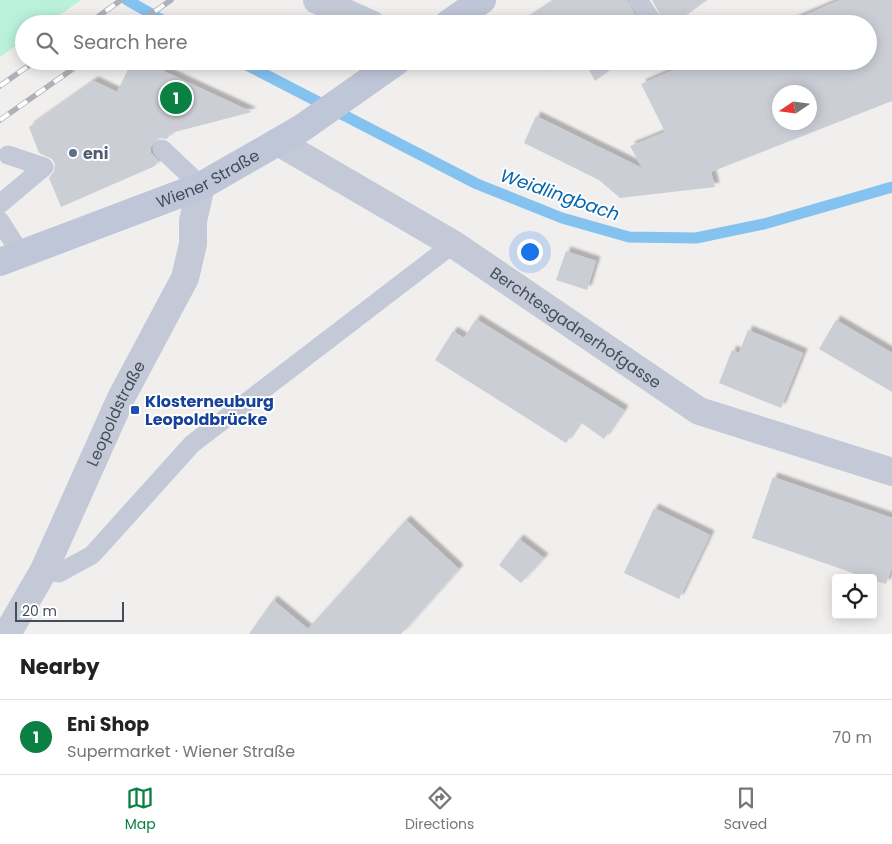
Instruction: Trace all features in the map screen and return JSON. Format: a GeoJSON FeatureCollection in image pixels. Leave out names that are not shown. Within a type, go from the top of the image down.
{"type":"FeatureCollection","features":[{"type":"Feature","properties":{"kind":"street"},"geometry":{"type":"LineString","coordinates":[[317,0],[351,15]]}},
{"type":"Feature","properties":{"kind":"street"},"geometry":{"type":"LineString","coordinates":[[461,15],[482,0]]}},
{"type":"Feature","properties":{"kind":"street","name":"Wiener Straße"},"geometry":{"type":"LineString","coordinates":[[10,258],[201,186],[302,128],[384,70]]}},
{"type":"Feature","properties":{"kind":"street","name":"Berchtesgadnerhofgasse"},"geometry":{"type":"LineString","coordinates":[[278,142],[453,244],[699,411],[892,472]]}},
{"type":"Feature","properties":{"kind":"street","name":"Leopoldstraße"},"geometry":{"type":"LineString","coordinates":[[7,634],[44,570],[121,398],[185,278],[193,244],[193,221],[201,186]]}},
{"type":"Feature","properties":{"kind":"lane"},"geometry":{"type":"LineString","coordinates":[[638,0],[648,15]]}},
{"type":"Feature","properties":{"kind":"lane"},"geometry":{"type":"LineString","coordinates":[[162,149],[201,186]]}},
{"type":"Feature","properties":{"kind":"lane"},"geometry":{"type":"LineString","coordinates":[[0,204],[44,167],[8,155]]}},
{"type":"Feature","properties":{"kind":"lane"},"geometry":{"type":"LineString","coordinates":[[0,221],[10,258]]}},
{"type":"Feature","properties":{"kind":"lane"},"geometry":{"type":"LineString","coordinates":[[44,570],[59,573],[92,555],[192,444],[453,244]]}},
{"type":"Feature","properties":{"kind":"green space"},"geometry":{"type":"Polygon","coordinates":[[[0,0],[81,0],[60,15],[15,15],[15,46],[0,57],[0,0]]]}},
{"type":"Feature","properties":{"kind":"building"},"geometry":{"type":"Polygon","coordinates":[[[556,0],[627,0],[635,15],[534,15],[556,0]]]}},
{"type":"Feature","properties":{"kind":"building"},"geometry":{"type":"Polygon","coordinates":[[[652,0],[707,0],[686,15],[660,15],[652,0]]]}},
{"type":"Feature","properties":{"kind":"building"},"geometry":{"type":"Polygon","coordinates":[[[840,0],[892,0],[892,101],[711,172],[715,187],[620,198],[599,180],[524,143],[536,116],[642,168],[630,146],[665,132],[641,84],[673,70],[877,70],[877,15],[805,15],[840,0]]]}},
{"type":"Feature","properties":{"kind":"building"},"geometry":{"type":"Polygon","coordinates":[[[128,70],[161,70],[252,112],[171,133],[167,139],[158,138],[151,147],[151,153],[158,160],[155,166],[61,207],[49,178],[54,171],[55,164],[52,159],[39,153],[29,127],[94,81],[117,92],[128,70]]]}},
{"type":"Feature","properties":{"kind":"building"},"geometry":{"type":"Polygon","coordinates":[[[589,70],[610,70],[595,81],[589,70]]]}},
{"type":"Feature","properties":{"kind":"building"},"geometry":{"type":"Polygon","coordinates":[[[566,251],[596,261],[587,290],[556,280],[566,251]]]}},
{"type":"Feature","properties":{"kind":"building"},"geometry":{"type":"Polygon","coordinates":[[[476,319],[624,410],[604,439],[580,422],[566,443],[435,360],[453,331],[464,338],[476,319]]]}},
{"type":"Feature","properties":{"kind":"building"},"geometry":{"type":"Polygon","coordinates":[[[836,320],[892,353],[892,392],[819,349],[836,320]]]}},
{"type":"Feature","properties":{"kind":"building"},"geometry":{"type":"Polygon","coordinates":[[[748,330],[803,353],[781,408],[719,383],[732,350],[739,353],[748,330]]]}},
{"type":"Feature","properties":{"kind":"building"},"geometry":{"type":"Polygon","coordinates":[[[773,477],[892,518],[892,567],[886,584],[877,581],[877,574],[856,574],[752,538],[773,477]]]}},
{"type":"Feature","properties":{"kind":"building"},"geometry":{"type":"Polygon","coordinates":[[[654,508],[710,535],[679,599],[624,573],[654,508]]]}},
{"type":"Feature","properties":{"kind":"building"},"geometry":{"type":"Polygon","coordinates":[[[406,520],[459,569],[401,634],[249,634],[273,600],[308,629],[406,520]]]}},
{"type":"Feature","properties":{"kind":"building"},"geometry":{"type":"Polygon","coordinates":[[[519,539],[544,558],[521,583],[499,565],[519,539]]]}},
{"type":"Feature","properties":{"kind":"waterway","name":"Weidlingbach"},"geometry":{"type":"LineString","coordinates":[[127,0],[153,15]]}},
{"type":"Feature","properties":{"kind":"waterway","name":"Weidlingbach"},"geometry":{"type":"LineString","coordinates":[[256,70],[477,184],[562,218],[629,237],[696,238],[764,224],[892,187]]}},
{"type":"Feature","properties":{"kind":"railway"},"geometry":{"type":"LineString","coordinates":[[100,15],[121,0]]}},
{"type":"Feature","properties":{"kind":"railway"},"geometry":{"type":"LineString","coordinates":[[150,15],[171,0]]}},
{"type":"Feature","properties":{"kind":"railway"},"geometry":{"type":"LineString","coordinates":[[0,86],[22,70]]}},
{"type":"Feature","properties":{"kind":"railway"},"geometry":{"type":"LineString","coordinates":[[0,120],[71,70]]}},
{"type":"Feature","properties":{"kind":"place","name":"Eni Shop"},"geometry":{"type":"Point","coordinates":[176,98]}},
{"type":"Feature","properties":{"kind":"place","name":"eni"},"geometry":{"type":"Point","coordinates":[73,153]}},
{"type":"Feature","properties":{"kind":"place","name":"Klosterneuburg Leopoldbrücke"},"geometry":{"type":"Point","coordinates":[135,410]}}]}
